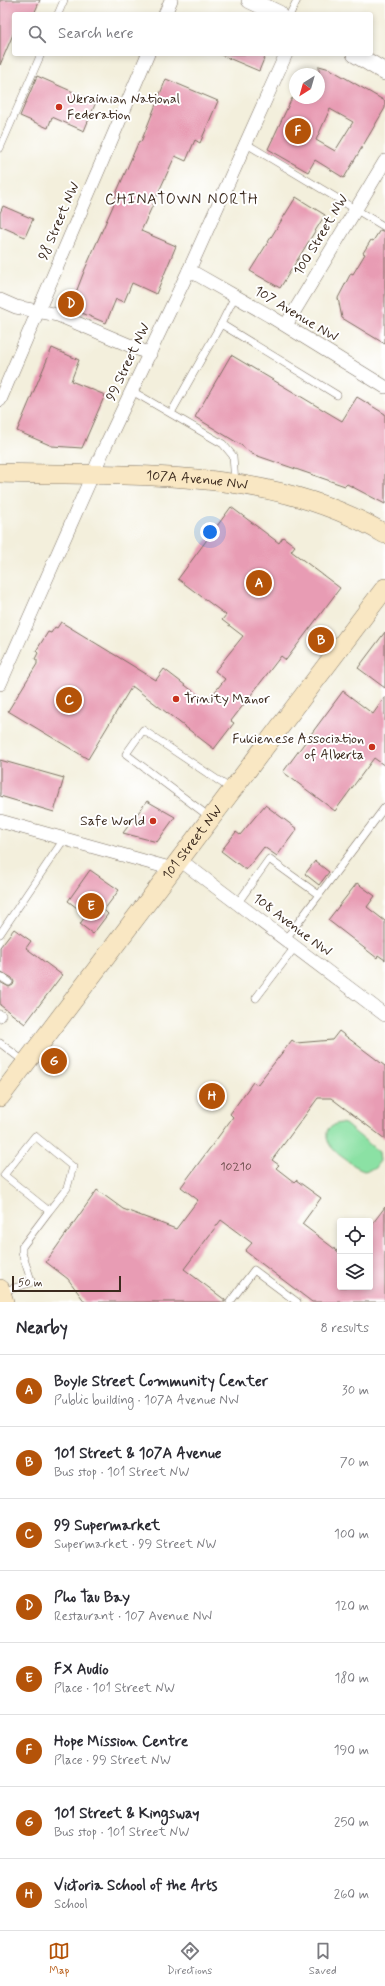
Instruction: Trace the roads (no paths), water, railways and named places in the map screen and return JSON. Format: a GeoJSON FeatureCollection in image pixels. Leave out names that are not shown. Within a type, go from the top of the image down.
{"type":"FeatureCollection","features":[{"type":"Feature","properties":{"kind":"main road","name":"107A Avenue NW"},"geometry":{"type":"LineString","coordinates":[[0,473],[92,476],[173,476],[214,480],[302,498],[331,508],[385,534]]}},
{"type":"Feature","properties":{"kind":"main road","name":"101 Street NW"},"geometry":{"type":"LineString","coordinates":[[0,1097],[177,865],[385,588]]}},
{"type":"Feature","properties":{"kind":"street"},"geometry":{"type":"LineString","coordinates":[[166,12],[171,0]]}},
{"type":"Feature","properties":{"kind":"street"},"geometry":{"type":"LineString","coordinates":[[250,0],[276,12]]}},
{"type":"Feature","properties":{"kind":"street","name":"98 Street NW"},"geometry":{"type":"LineString","coordinates":[[0,400],[147,56]]}},
{"type":"Feature","properties":{"kind":"street","name":"99 Street NW"},"geometry":{"type":"LineString","coordinates":[[0,684],[92,476],[189,270],[285,56]]}},
{"type":"Feature","properties":{"kind":"street"},"geometry":{"type":"LineString","coordinates":[[358,56],[385,72]]}},
{"type":"Feature","properties":{"kind":"street","name":"100 Street NW"},"geometry":{"type":"LineString","coordinates":[[286,325],[385,161]]}},
{"type":"Feature","properties":{"kind":"street","name":"107 Avenue NW"},"geometry":{"type":"LineString","coordinates":[[189,270],[286,325],[385,387]]}},
{"type":"Feature","properties":{"kind":"street"},"geometry":{"type":"LineString","coordinates":[[0,300],[16,307],[58,315],[150,354]]}},
{"type":"Feature","properties":{"kind":"street","name":"108 Avenue NW"},"geometry":{"type":"LineString","coordinates":[[0,822],[64,839],[177,865],[237,904],[385,1015]]}},
{"type":"Feature","properties":{"kind":"lane"},"geometry":{"type":"LineString","coordinates":[[59,12],[64,0]]}},
{"type":"Feature","properties":{"kind":"lane"},"geometry":{"type":"LineString","coordinates":[[291,12],[297,0]]}},
{"type":"Feature","properties":{"kind":"lane"},"geometry":{"type":"LineString","coordinates":[[0,148],[40,56]]}},
{"type":"Feature","properties":{"kind":"lane"},"geometry":{"type":"LineString","coordinates":[[245,143],[385,227]]}},
{"type":"Feature","properties":{"kind":"lane"},"geometry":{"type":"LineString","coordinates":[[171,413],[235,296]]}},
{"type":"Feature","properties":{"kind":"lane"},"geometry":{"type":"LineString","coordinates":[[221,324],[337,395]]}},
{"type":"Feature","properties":{"kind":"lane"},"geometry":{"type":"LineString","coordinates":[[132,391],[215,439],[229,450],[234,461],[235,484]]}},
{"type":"Feature","properties":{"kind":"lane"},"geometry":{"type":"LineString","coordinates":[[212,818],[126,754],[143,730],[233,790]]}},
{"type":"Feature","properties":{"kind":"lane"},"geometry":{"type":"LineString","coordinates":[[256,998],[319,895],[385,807]]}},
{"type":"Feature","properties":{"kind":"lane"},"geometry":{"type":"LineString","coordinates":[[0,934],[64,839]]}},
{"type":"Feature","properties":{"kind":"lane"},"geometry":{"type":"LineString","coordinates":[[237,904],[269,859],[319,895]]}},
{"type":"Feature","properties":{"kind":"lane"},"geometry":{"type":"LineString","coordinates":[[0,976],[8,982]]}},
{"type":"Feature","properties":{"kind":"lane"},"geometry":{"type":"LineString","coordinates":[[0,1014],[2,1015],[0,1018]]}},
{"type":"Feature","properties":{"kind":"lane"},"geometry":{"type":"LineString","coordinates":[[0,1044],[26,1063]]}},
{"type":"Feature","properties":{"kind":"lane"},"geometry":{"type":"LineString","coordinates":[[2,1294],[30,1283],[32,1280],[22,1253],[22,1247],[67,1188],[73,1167],[35,1136],[4,1175],[49,1211]]}},
{"type":"Feature","properties":{"kind":"lane"},"geometry":{"type":"LineString","coordinates":[[230,1302],[254,1270],[297,1302]]}},
{"type":"Feature","properties":{"kind":"place","name":"Ukrainian National Federation"},"geometry":{"type":"Point","coordinates":[59,107]}},
{"type":"Feature","properties":{"kind":"place","name":"Hope Mission Centre"},"geometry":{"type":"Point","coordinates":[298,131]}},
{"type":"Feature","properties":{"kind":"place","name":"Pho Tau Bay"},"geometry":{"type":"Point","coordinates":[71,304]}},
{"type":"Feature","properties":{"kind":"place","name":"Boyle Street Community Center"},"geometry":{"type":"Point","coordinates":[259,583]}},
{"type":"Feature","properties":{"kind":"place","name":"101 Street & 107A Avenue"},"geometry":{"type":"Point","coordinates":[321,640]}},
{"type":"Feature","properties":{"kind":"place","name":"Trinity Manor"},"geometry":{"type":"Point","coordinates":[176,699]}},
{"type":"Feature","properties":{"kind":"place","name":"99 Supermarket"},"geometry":{"type":"Point","coordinates":[69,700]}},
{"type":"Feature","properties":{"kind":"place","name":"Fukienese Association of Alberta"},"geometry":{"type":"Point","coordinates":[372,747]}},
{"type":"Feature","properties":{"kind":"place","name":"Safe World"},"geometry":{"type":"Point","coordinates":[153,821]}},
{"type":"Feature","properties":{"kind":"place","name":"FX Audio"},"geometry":{"type":"Point","coordinates":[91,906]}},
{"type":"Feature","properties":{"kind":"place","name":"101 Street & Kingsway"},"geometry":{"type":"Point","coordinates":[54,1061]}},
{"type":"Feature","properties":{"kind":"place","name":"Victoria School of the Arts"},"geometry":{"type":"Point","coordinates":[212,1096]}},
{"type":"Feature","properties":{"kind":"district","name":"CHINATOWN NORTH"},"geometry":{"type":"Point","coordinates":[182,200]}}]}
